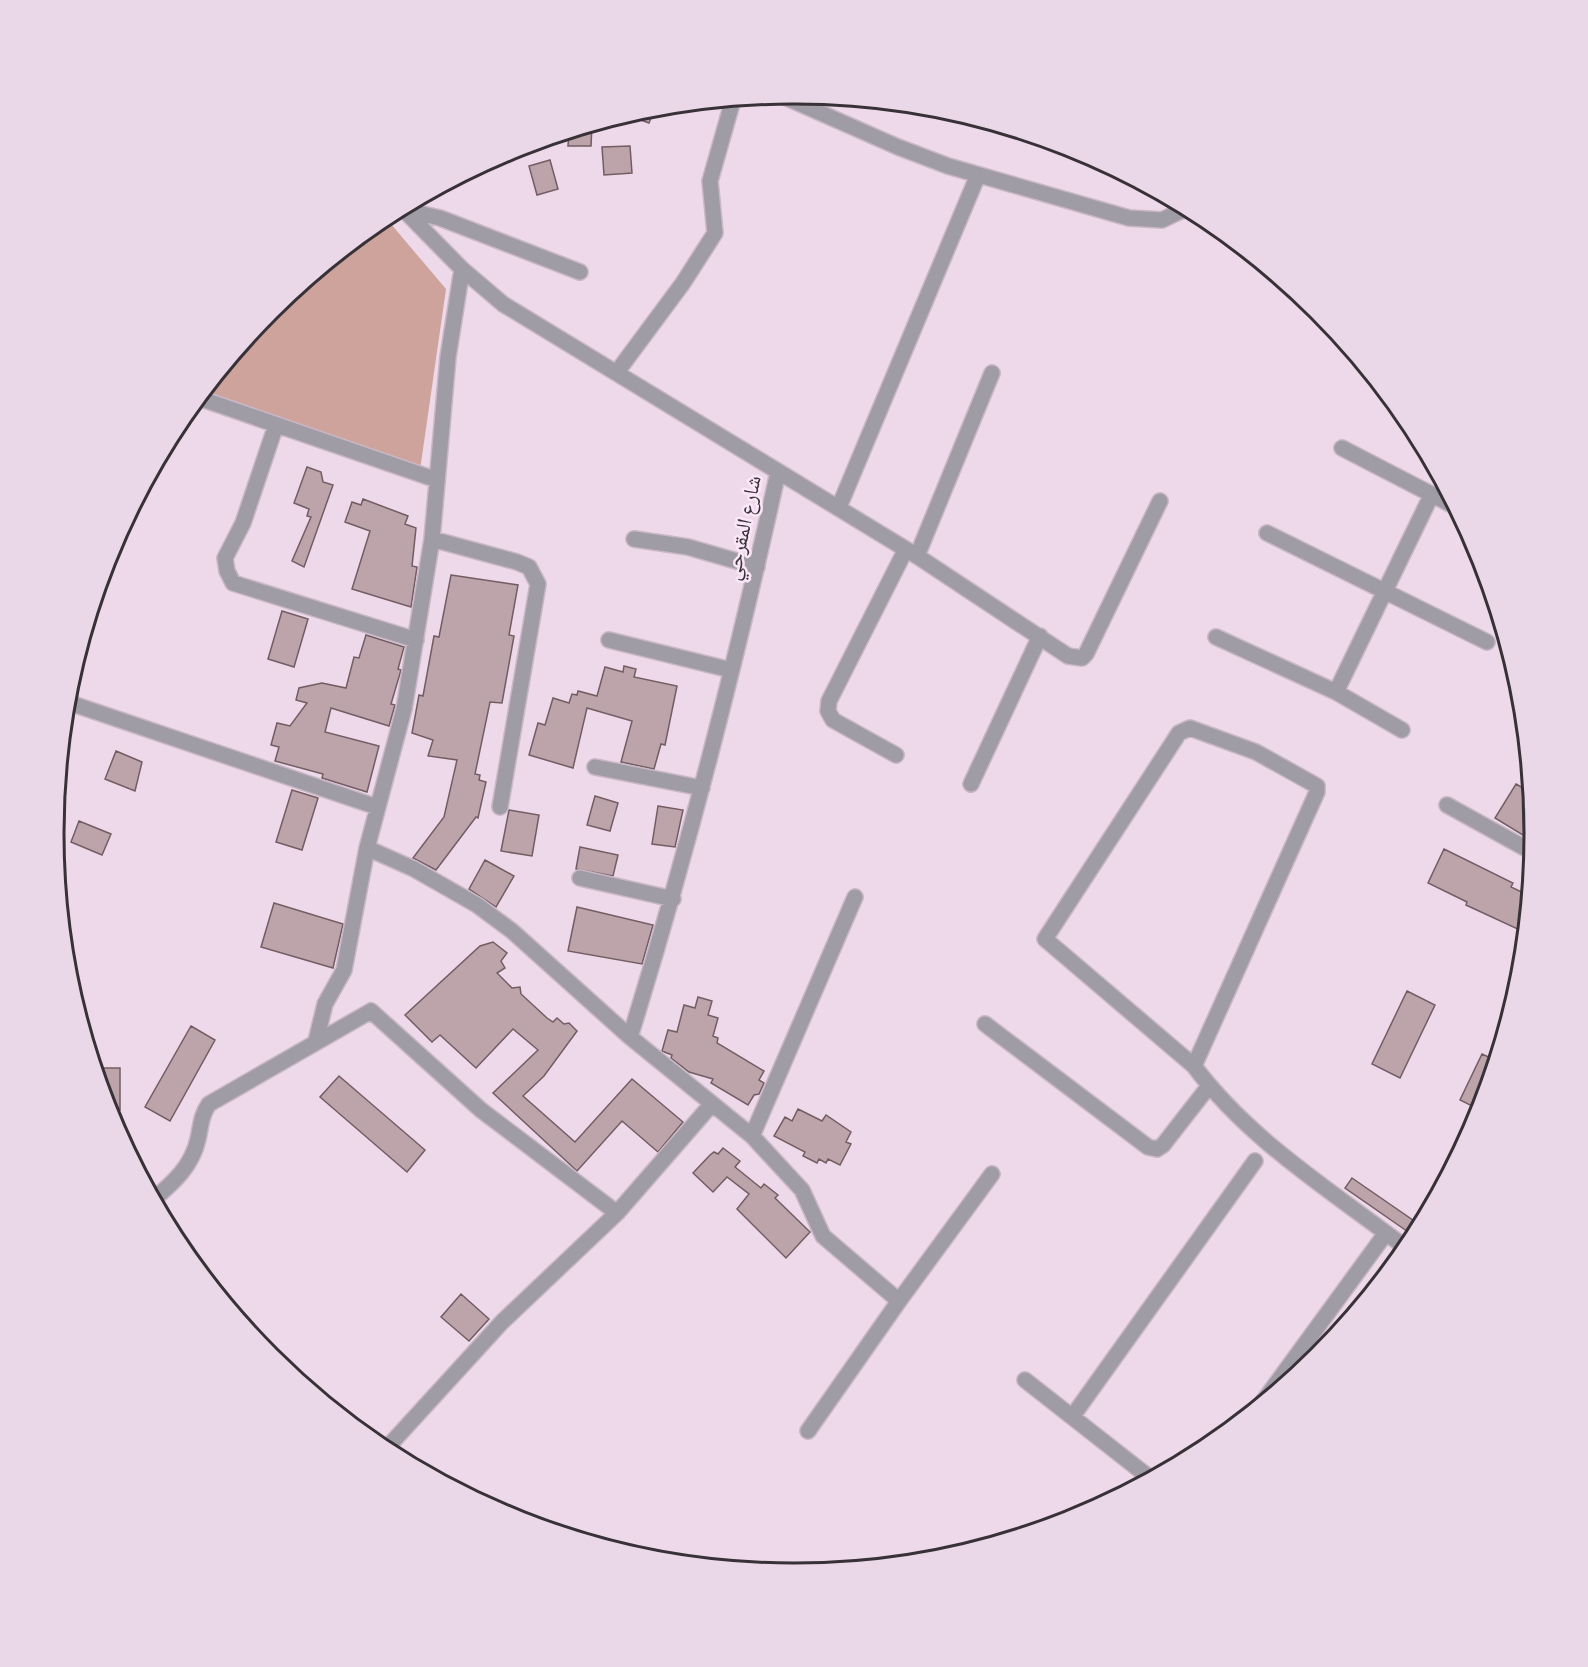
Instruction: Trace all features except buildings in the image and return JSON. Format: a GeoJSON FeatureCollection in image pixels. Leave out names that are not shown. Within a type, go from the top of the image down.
{"type":"FeatureCollection","features":[{"type":"Feature","properties":{"kind":"street"},"geometry":{"type":"LineString","coordinates":[[801,104],[897,147],[978,175],[1140,221],[1162,220],[1177,213]]}},
{"type":"Feature","properties":{"kind":"street"},"geometry":{"type":"LineString","coordinates":[[617,372],[683,283],[715,233],[710,181],[731,107]]}},
{"type":"Feature","properties":{"kind":"street"},"geometry":{"type":"LineString","coordinates":[[838,507],[978,175]]}},
{"type":"Feature","properties":{"kind":"street"},"geometry":{"type":"LineString","coordinates":[[414,212],[440,218],[580,272]]}},
{"type":"Feature","properties":{"kind":"street","name":"شارع المقرحي"},"geometry":{"type":"LineString","coordinates":[[409,215],[462,269],[503,304],[778,472],[757,567],[673,899],[630,1037]]}},
{"type":"Feature","properties":{"kind":"street"},"geometry":{"type":"LineString","coordinates":[[316,1041],[325,1004],[344,970],[356,918],[367,848],[404,709],[432,539],[448,357],[462,269]]}},
{"type":"Feature","properties":{"kind":"street"},"geometry":{"type":"LineString","coordinates":[[896,755],[833,720],[828,711],[829,701],[911,553],[992,373]]}},
{"type":"Feature","properties":{"kind":"street"},"geometry":{"type":"LineString","coordinates":[[207,401],[437,480]]}},
{"type":"Feature","properties":{"kind":"street"},"geometry":{"type":"LineString","coordinates":[[276,425],[243,523],[225,558],[227,571],[233,583],[416,640]]}},
{"type":"Feature","properties":{"kind":"street"},"geometry":{"type":"LineString","coordinates":[[1342,447],[1443,501]]}},
{"type":"Feature","properties":{"kind":"street"},"geometry":{"type":"LineString","coordinates":[[778,472],[911,553],[1068,656],[1082,658],[1086,654],[1160,501]]}},
{"type":"Feature","properties":{"kind":"street"},"geometry":{"type":"LineString","coordinates":[[1336,692],[1431,496]]}},
{"type":"Feature","properties":{"kind":"street"},"geometry":{"type":"LineString","coordinates":[[1267,533],[1487,642]]}},
{"type":"Feature","properties":{"kind":"street"},"geometry":{"type":"LineString","coordinates":[[432,539],[529,567],[538,584],[500,807]]}},
{"type":"Feature","properties":{"kind":"street"},"geometry":{"type":"LineString","coordinates":[[634,539],[688,547],[757,567]]}},
{"type":"Feature","properties":{"kind":"street"},"geometry":{"type":"LineString","coordinates":[[971,784],[1040,636]]}},
{"type":"Feature","properties":{"kind":"street"},"geometry":{"type":"LineString","coordinates":[[1216,637],[1336,692],[1402,730]]}},
{"type":"Feature","properties":{"kind":"street"},"geometry":{"type":"LineString","coordinates":[[609,640],[731,670]]}},
{"type":"Feature","properties":{"kind":"street"},"geometry":{"type":"LineString","coordinates":[[77,705],[377,807]]}},
{"type":"Feature","properties":{"kind":"street"},"geometry":{"type":"LineString","coordinates":[[1194,1066],[1317,792],[1317,786],[1256,752],[1190,728],[1179,733],[1045,939],[1194,1066],[1209,1086],[1262,1137],[1399,1242]]}},
{"type":"Feature","properties":{"kind":"street"},"geometry":{"type":"LineString","coordinates":[[595,766],[702,788]]}},
{"type":"Feature","properties":{"kind":"street"},"geometry":{"type":"LineString","coordinates":[[1447,805],[1523,847]]}},
{"type":"Feature","properties":{"kind":"street"},"geometry":{"type":"LineString","coordinates":[[367,848],[414,869],[477,905],[512,931],[630,1037],[752,1136],[783,1166],[802,1190],[823,1236],[899,1301]]}},
{"type":"Feature","properties":{"kind":"street"},"geometry":{"type":"LineString","coordinates":[[580,878],[673,899]]}},
{"type":"Feature","properties":{"kind":"street"},"geometry":{"type":"LineString","coordinates":[[752,1136],[855,897]]}},
{"type":"Feature","properties":{"kind":"street"},"geometry":{"type":"LineString","coordinates":[[160,1194],[185,1170],[198,1141],[202,1117],[209,1104],[371,1011],[481,1110],[616,1213]]}},
{"type":"Feature","properties":{"kind":"street"},"geometry":{"type":"LineString","coordinates":[[985,1024],[1148,1147],[1157,1149],[1163,1145],[1209,1086]]}},
{"type":"Feature","properties":{"kind":"street"},"geometry":{"type":"LineString","coordinates":[[392,1442],[502,1322],[616,1213],[711,1105]]}},
{"type":"Feature","properties":{"kind":"street"},"geometry":{"type":"LineString","coordinates":[[1072,1417],[1255,1161]]}},
{"type":"Feature","properties":{"kind":"street"},"geometry":{"type":"LineString","coordinates":[[808,1431],[992,1174]]}},
{"type":"Feature","properties":{"kind":"street"},"geometry":{"type":"LineString","coordinates":[[1280,1377],[1386,1233]]}},
{"type":"Feature","properties":{"kind":"street"},"geometry":{"type":"LineString","coordinates":[[1025,1380],[1144,1473]]}},
{"type":"Feature","properties":{"kind":"shaded area"},"geometry":{"type":"Polygon","coordinates":[[[392,225],[446,289],[420,470],[210,397],[278,318],[313,285],[392,225]]]}}]}
